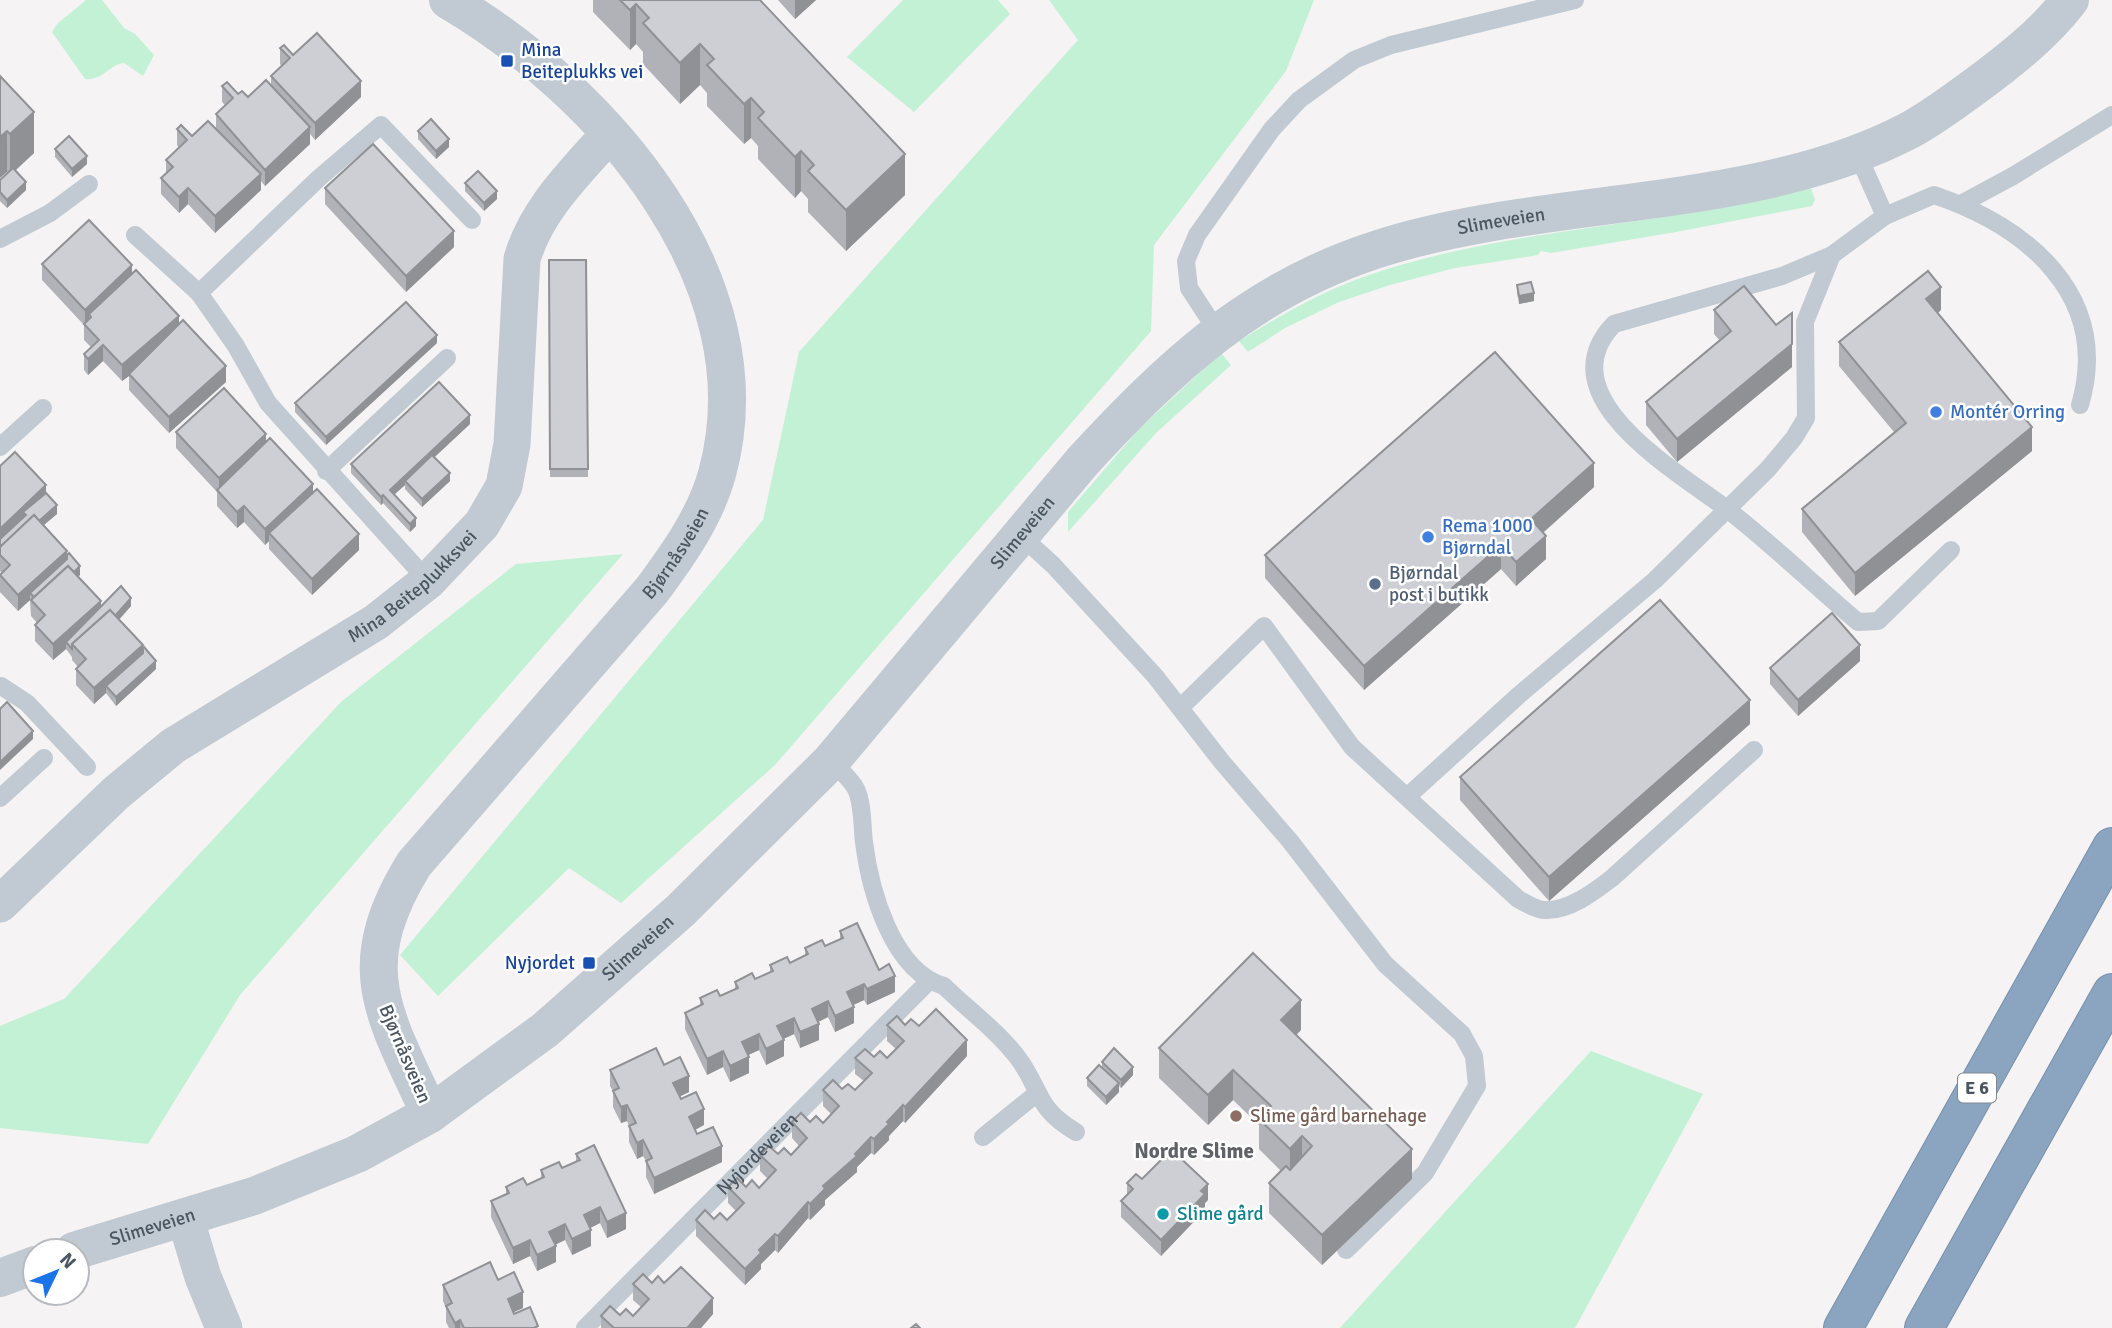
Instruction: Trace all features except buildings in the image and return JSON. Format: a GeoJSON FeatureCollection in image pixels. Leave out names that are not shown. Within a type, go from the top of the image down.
{"type":"FeatureCollection","features":[{"type":"Feature","properties":{"kind":"highway","name":"E 6"},"geometry":{"type":"LineString","coordinates":[[1843,1328],[2112,848]]}},
{"type":"Feature","properties":{"kind":"highway"},"geometry":{"type":"LineString","coordinates":[[1924,1328],[2112,993]]}},
{"type":"Feature","properties":{"kind":"street","name":"Slimeveien"},"geometry":{"type":"LineString","coordinates":[[91,1246],[254,1196],[357,1154],[430,1114],[545,1030],[639,949],[831,761],[1118,423],[1181,361],[1217,331],[1294,284],[1376,249],[1471,228],[1752,181],[1804,170],[1857,153],[1909,130],[1961,96],[2039,35],[2070,0]]}},
{"type":"Feature","properties":{"kind":"street","name":"Bjørnåsveien"},"geometry":{"type":"LineString","coordinates":[[430,1114],[392,1031],[379,991],[377,953],[390,907],[414,864],[652,590],[675,558],[707,500],[723,449],[727,386],[718,321],[687,246],[636,164],[561,83],[469,8]]}},
{"type":"Feature","properties":{"kind":"street","name":"Mina Beiteplukksvei"},"geometry":{"type":"LineString","coordinates":[[0,904],[116,793],[173,746],[238,704],[354,637],[428,581],[482,524],[504,486],[512,444],[522,258],[531,230],[560,190],[610,133]]}},
{"type":"Feature","properties":{"kind":"street"},"geometry":{"type":"LineString","coordinates":[[185,1217],[220,1326]]}},
{"type":"Feature","properties":{"kind":"street"},"geometry":{"type":"LineString","coordinates":[[0,1278],[21,1270]]}},
{"type":"Feature","properties":{"kind":"lane"},"geometry":{"type":"LineString","coordinates":[[1217,331],[1189,288],[1186,261],[1196,235],[1272,129],[1299,100],[1354,60],[1391,45],[1575,0]]}},
{"type":"Feature","properties":{"kind":"lane"},"geometry":{"type":"LineString","coordinates":[[1961,204],[2013,176],[2112,115]]}},
{"type":"Feature","properties":{"kind":"lane"},"geometry":{"type":"LineString","coordinates":[[199,293],[319,178],[380,124],[472,220]]}},
{"type":"Feature","properties":{"kind":"lane"},"geometry":{"type":"LineString","coordinates":[[1857,153],[1885,216]]}},
{"type":"Feature","properties":{"kind":"lane"},"geometry":{"type":"LineString","coordinates":[[0,239],[50,213],[89,184]]}},
{"type":"Feature","properties":{"kind":"lane"},"geometry":{"type":"LineString","coordinates":[[1951,550],[1878,621],[1858,622],[1727,509],[1676,474],[1631,435],[1603,400],[1594,378],[1592,358],[1600,340],[1614,324],[1782,276],[1832,255],[1885,216],[1934,195],[1985,214],[2053,261],[2070,281],[2086,310],[2093,346],[2091,380],[2080,405]]}},
{"type":"Feature","properties":{"kind":"lane"},"geometry":{"type":"LineString","coordinates":[[135,234],[199,293],[236,346],[268,403],[326,471],[428,581]]}},
{"type":"Feature","properties":{"kind":"lane"},"geometry":{"type":"LineString","coordinates":[[1408,796],[1519,695],[1655,580],[1768,469],[1807,418],[1805,322],[1832,255]]}},
{"type":"Feature","properties":{"kind":"lane"},"geometry":{"type":"LineString","coordinates":[[326,471],[447,358]]}},
{"type":"Feature","properties":{"kind":"lane"},"geometry":{"type":"LineString","coordinates":[[0,447],[43,408]]}},
{"type":"Feature","properties":{"kind":"lane"},"geometry":{"type":"LineString","coordinates":[[1021,536],[1053,565],[1181,707],[1385,964],[1462,1034],[1474,1056],[1476,1086],[1425,1173],[1346,1250]]}},
{"type":"Feature","properties":{"kind":"lane"},"geometry":{"type":"LineString","coordinates":[[1181,707],[1264,626],[1352,747],[1518,899],[1542,910],[1549,910],[1589,895],[1612,878],[1754,750]]}},
{"type":"Feature","properties":{"kind":"lane"},"geometry":{"type":"LineString","coordinates":[[0,669],[0,687],[27,703],[87,767]]}},
{"type":"Feature","properties":{"kind":"lane"},"geometry":{"type":"LineString","coordinates":[[0,798],[44,758]]}},
{"type":"Feature","properties":{"kind":"lane"},"geometry":{"type":"LineString","coordinates":[[831,761],[857,790],[869,872],[885,923],[900,949],[929,981],[944,986],[1018,1058],[1036,1094],[1056,1120],[1076,1132]]}},
{"type":"Feature","properties":{"kind":"lane","name":"Nyjordeveien"},"geometry":{"type":"LineString","coordinates":[[585,1328],[929,981]]}},
{"type":"Feature","properties":{"kind":"lane"},"geometry":{"type":"LineString","coordinates":[[983,1137],[1036,1094]]}},
{"type":"Feature","properties":{"kind":"green space"},"geometry":{"type":"Polygon","coordinates":[[[86,0],[102,0],[124,28],[135,34],[154,55],[143,76],[124,63],[96,78],[85,79],[52,32],[57,24],[86,0]]]}},
{"type":"Feature","properties":{"kind":"green space"},"geometry":{"type":"Polygon","coordinates":[[[903,0],[998,0],[1010,14],[914,112],[847,57],[903,0]]]}},
{"type":"Feature","properties":{"kind":"green space"},"geometry":{"type":"Polygon","coordinates":[[[1049,0],[1314,0],[1286,71],[1154,245],[1151,331],[775,765],[621,903],[569,868],[438,996],[400,955],[763,520],[799,352],[1078,40],[1049,0]]]}},
{"type":"Feature","properties":{"kind":"green space"},"geometry":{"type":"Polygon","coordinates":[[[1811,188],[1815,200],[1812,206],[1676,232],[1551,253],[1541,251],[1538,255],[1455,268],[1339,302],[1285,328],[1248,352],[1239,341],[1320,295],[1372,274],[1425,258],[1534,236],[1702,211],[1811,188]]]}},
{"type":"Feature","properties":{"kind":"green space"},"geometry":{"type":"Polygon","coordinates":[[[1221,353],[1231,365],[1156,433],[1068,532],[1068,512],[1139,429],[1221,353]]]}},
{"type":"Feature","properties":{"kind":"green space"},"geometry":{"type":"Polygon","coordinates":[[[623,554],[240,995],[148,1144],[0,1128],[0,1026],[64,999],[342,701],[516,564],[623,554]]]}},
{"type":"Feature","properties":{"kind":"green space"},"geometry":{"type":"Polygon","coordinates":[[[1591,1051],[1703,1094],[1575,1328],[1340,1328],[1591,1051]]]}},
{"type":"Feature","properties":{"kind":"place","name":"Mina Beiteplukks vei"},"geometry":{"type":"Point","coordinates":[507,61]}},
{"type":"Feature","properties":{"kind":"place","name":"Montér Orring"},"geometry":{"type":"Point","coordinates":[1936,412]}},
{"type":"Feature","properties":{"kind":"place","name":"Rema 1000 Bjørndal"},"geometry":{"type":"Point","coordinates":[1428,537]}},
{"type":"Feature","properties":{"kind":"place","name":"Bjørndal post i butikk"},"geometry":{"type":"Point","coordinates":[1375,584]}},
{"type":"Feature","properties":{"kind":"place","name":"Nyjordet"},"geometry":{"type":"Point","coordinates":[589,963]}},
{"type":"Feature","properties":{"kind":"place","name":"Slime gård barnehage"},"geometry":{"type":"Point","coordinates":[1236,1116]}},
{"type":"Feature","properties":{"kind":"place","name":"Slime gård"},"geometry":{"type":"Point","coordinates":[1163,1214]}},
{"type":"Feature","properties":{"kind":"district","name":"Nordre Slime"},"geometry":{"type":"Point","coordinates":[1194,1151]}}]}
